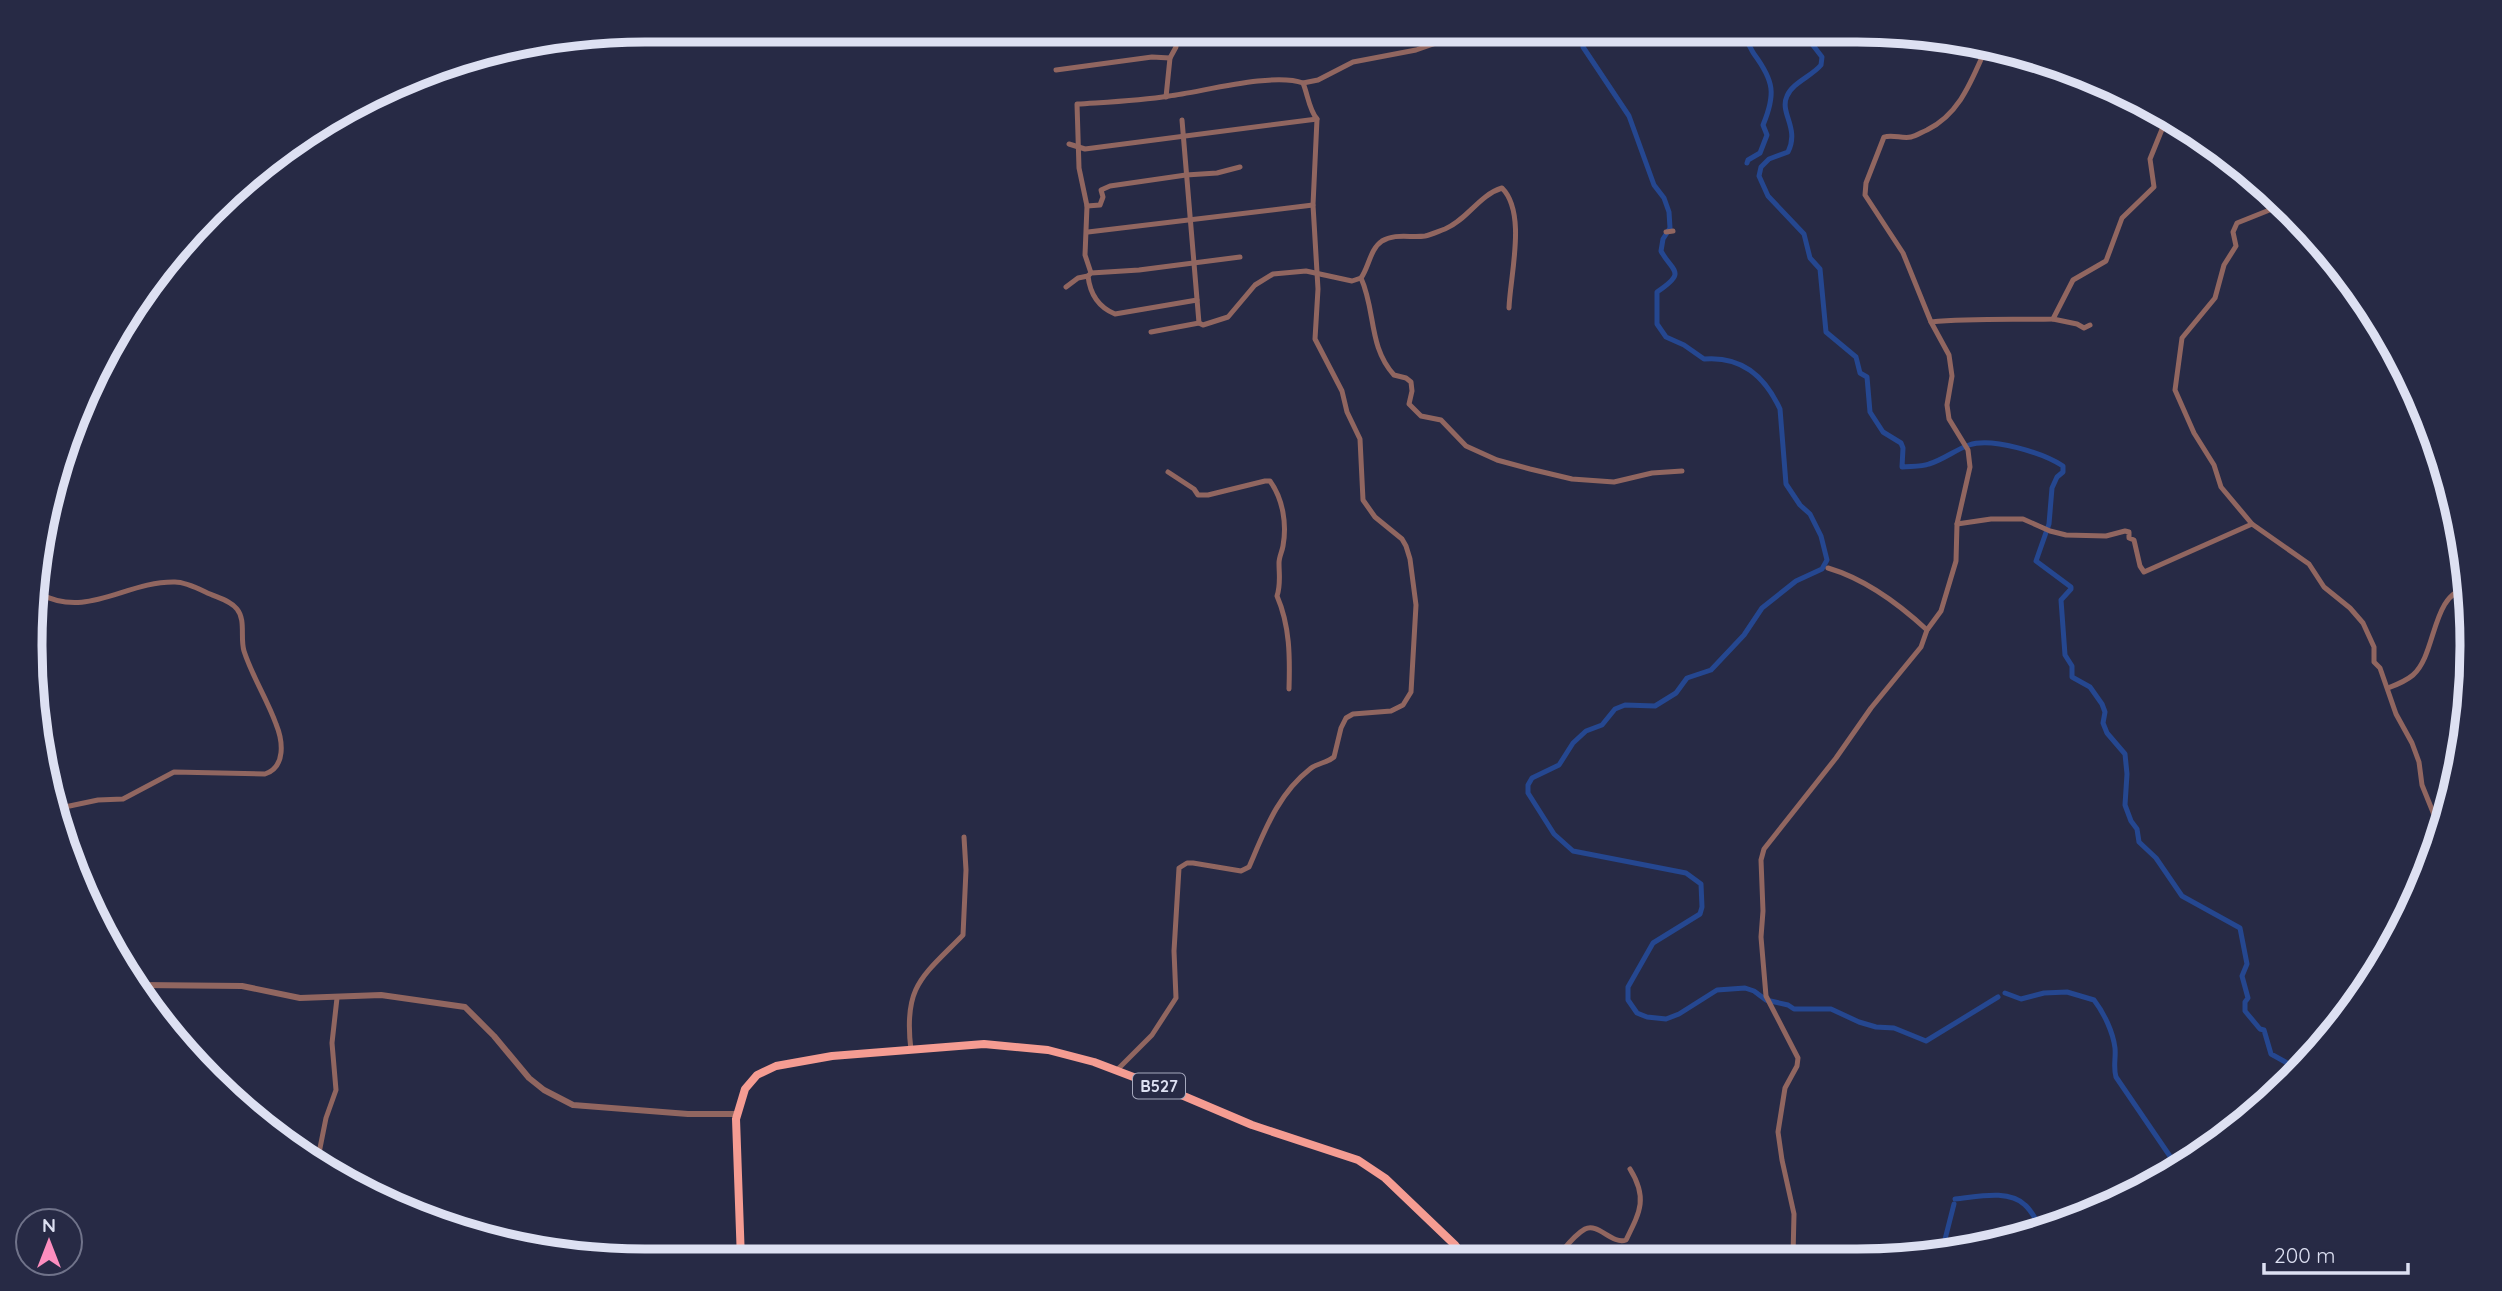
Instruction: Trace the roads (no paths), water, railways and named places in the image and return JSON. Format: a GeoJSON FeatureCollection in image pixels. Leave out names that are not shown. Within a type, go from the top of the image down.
{"type":"FeatureCollection","features":[{"type":"Feature","properties":{"kind":"main road","name":"B527"},"geometry":{"type":"LineString","coordinates":[[741,1249],[737,1114],[745,1089],[757,1075],[769,1068],[810,1060],[976,1044],[1018,1045],[1071,1055],[1118,1070],[1252,1125],[1358,1160],[1385,1178],[1458,1249]]}},
{"type":"Feature","properties":{"kind":"street"},"geometry":{"type":"LineString","coordinates":[[1166,97],[1170,58],[1177,47],[1176,42]]}},
{"type":"Feature","properties":{"kind":"street"},"geometry":{"type":"LineString","coordinates":[[1197,299],[1115,314],[1104,310],[1096,300],[1089,288],[1085,255],[1088,233],[1087,206],[1079,168],[1077,104],[1166,97],[1263,81],[1295,80],[1303,83],[1318,80],[1353,62],[1416,50],[1439,42]]}},
{"type":"Feature","properties":{"kind":"street"},"geometry":{"type":"LineString","coordinates":[[1793,1249],[1794,1214],[1778,1132],[1785,1088],[1797,1066],[1798,1058],[1767,1000],[1761,937],[1761,860],[1764,849],[1921,647],[1927,630],[1941,611],[1956,561],[1957,524],[1968,476],[1968,450],[1949,419],[1947,405],[1952,376],[1949,355],[1931,322],[1903,253],[1865,195],[1866,183],[1884,137],[1911,137],[1941,123],[1963,100],[1983,56]]}},
{"type":"Feature","properties":{"kind":"street"},"geometry":{"type":"LineString","coordinates":[[1056,70],[1152,57],[1170,58]]}},
{"type":"Feature","properties":{"kind":"street"},"geometry":{"type":"LineString","coordinates":[[1118,1070],[1152,1035],[1176,998],[1174,951],[1179,868],[1193,863],[1241,870],[1249,867],[1282,797],[1310,769],[1335,757],[1346,718],[1404,705],[1411,692],[1416,605],[1410,559],[1402,539],[1376,517],[1363,500],[1360,439],[1347,412],[1342,390],[1315,339],[1318,289],[1314,205],[1317,119],[1312,113],[1303,83]]}},
{"type":"Feature","properties":{"kind":"street"},"geometry":{"type":"LineString","coordinates":[[1069,144],[1079,148],[1317,119]]}},
{"type":"Feature","properties":{"kind":"street"},"geometry":{"type":"LineString","coordinates":[[1182,120],[1199,323]]}},
{"type":"Feature","properties":{"kind":"street"},"geometry":{"type":"LineString","coordinates":[[2053,319],[2073,281],[2106,261],[2122,218],[2154,187],[2150,159],[2163,126]]}},
{"type":"Feature","properties":{"kind":"street"},"geometry":{"type":"LineString","coordinates":[[1087,206],[1100,205],[1103,197],[1101,190],[1104,188],[1186,174],[1217,173],[1240,166]]}},
{"type":"Feature","properties":{"kind":"street"},"geometry":{"type":"LineString","coordinates":[[1152,331],[1199,323],[1203,325],[1228,317],[1255,285],[1273,274],[1306,271],[1352,281],[1361,278],[1372,252],[1381,242],[1393,237],[1424,236],[1452,226],[1479,201],[1502,188],[1509,196],[1516,255],[1510,284],[1509,308]]}},
{"type":"Feature","properties":{"kind":"street"},"geometry":{"type":"LineString","coordinates":[[1088,233],[1314,205]]}},
{"type":"Feature","properties":{"kind":"street"},"geometry":{"type":"LineString","coordinates":[[2272,209],[2237,223],[2233,233],[2236,246],[2224,265],[2215,299],[2182,338],[2175,390],[2194,433],[2214,465],[2221,487],[2252,524],[2309,564],[2324,587],[2363,623],[2374,648],[2374,662],[2380,668],[2396,714],[2413,743],[2422,785],[2435,816]]}},
{"type":"Feature","properties":{"kind":"street"},"geometry":{"type":"LineString","coordinates":[[1066,287],[1089,274],[1240,257]]}},
{"type":"Feature","properties":{"kind":"street"},"geometry":{"type":"LineString","coordinates":[[1361,278],[1366,289],[1372,330],[1381,358],[1394,375],[1411,382],[1409,404],[1421,416],[1441,420],[1466,446],[1497,460],[1572,479],[1614,482],[1652,473],[1682,471]]}},
{"type":"Feature","properties":{"kind":"street"},"geometry":{"type":"LineString","coordinates":[[1931,322],[1963,319],[2053,319],[2084,328],[2090,325]]}},
{"type":"Feature","properties":{"kind":"street"},"geometry":{"type":"LineString","coordinates":[[1168,472],[1194,489],[1198,495],[1265,481],[1270,481],[1277,490],[1282,504],[1283,544],[1279,560],[1281,585],[1277,596],[1285,614],[1290,649],[1289,690]]}},
{"type":"Feature","properties":{"kind":"street"},"geometry":{"type":"LineString","coordinates":[[1957,524],[1991,519],[2023,519],[2066,535],[2106,536],[2129,532],[2129,538],[2134,540],[2144,572],[2252,524]]}},
{"type":"Feature","properties":{"kind":"street"},"geometry":{"type":"LineString","coordinates":[[1828,568],[1869,585],[1914,617],[1927,630]]}},
{"type":"Feature","properties":{"kind":"street"},"geometry":{"type":"LineString","coordinates":[[44,596],[63,603],[79,604],[154,584],[178,582],[226,600],[241,615],[243,648],[275,721],[282,753],[276,767],[265,774],[174,772],[123,799],[98,800],[65,807]]}},
{"type":"Feature","properties":{"kind":"street"},"geometry":{"type":"LineString","coordinates":[[2388,688],[2415,674],[2431,645],[2441,609],[2458,591]]}},
{"type":"Feature","properties":{"kind":"street"},"geometry":{"type":"LineString","coordinates":[[911,1050],[908,1012],[919,982],[928,968],[963,935],[966,870],[964,837]]}},
{"type":"Feature","properties":{"kind":"street"},"geometry":{"type":"LineString","coordinates":[[147,985],[242,986],[300,998],[381,995],[465,1007],[530,1078],[544,1090],[573,1105],[688,1114],[737,1114]]}},
{"type":"Feature","properties":{"kind":"street"},"geometry":{"type":"LineString","coordinates":[[319,1153],[326,1118],[336,1090],[332,1043],[337,998]]}},
{"type":"Feature","properties":{"kind":"street"},"geometry":{"type":"LineString","coordinates":[[1565,1249],[1588,1228],[1619,1241],[1626,1240],[1642,1205],[1630,1169]]}},
{"type":"Feature","properties":{"kind":"waterway"},"geometry":{"type":"LineString","coordinates":[[1583,42],[1583,47],[1629,116],[1654,185],[1664,198],[1669,212],[1670,228],[1663,239],[1661,251],[1675,275],[1657,292],[1657,324],[1666,337],[1704,359],[1717,359],[1740,365],[1750,370],[1767,386],[1780,409],[1786,484],[1800,505],[1810,514],[1821,536],[1827,560],[1822,569],[1796,581],[1762,608],[1744,635],[1711,670],[1687,678],[1676,693],[1655,706],[1625,705],[1615,709],[1602,725],[1586,731],[1573,743],[1559,765],[1532,778],[1528,793],[1554,834],[1573,851],[1686,873],[1701,884],[1700,914],[1653,943],[1628,987],[1628,1000],[1637,1013],[1666,1019],[1717,990],[1745,988],[1766,1000],[1794,1009],[1831,1009],[1859,1022],[1894,1028],[1926,1041],[1998,997]]}},
{"type":"Feature","properties":{"kind":"waterway"},"geometry":{"type":"LineString","coordinates":[[1747,42],[1766,72],[1771,88],[1770,105],[1763,125],[1767,135],[1760,153],[1747,163]]}},
{"type":"Feature","properties":{"kind":"waterway"},"geometry":{"type":"LineString","coordinates":[[1811,42],[1822,57],[1821,65],[1798,83],[1787,96],[1785,109],[1792,136],[1788,152],[1769,159],[1761,167],[1759,176],[1768,196],[1804,234],[1810,258],[1820,269],[1826,332],[1856,357],[1860,373],[1867,377],[1870,412],[1883,432],[1901,443],[1902,467],[1929,464],[1964,447],[1979,443],[2017,448],[2063,466],[2063,472],[2057,477],[2052,488],[2049,524],[2036,561],[2071,587],[2061,600],[2065,655],[2072,666],[2072,677],[2090,687],[2102,704],[2105,712],[2103,723],[2107,733],[2125,754],[2125,805],[2137,829],[2139,842],[2156,858],[2182,896],[2240,928],[2247,964],[2242,976],[2248,998],[2245,1011],[2260,1029],[2264,1030],[2271,1054],[2290,1065]]}},
{"type":"Feature","properties":{"kind":"waterway"},"geometry":{"type":"LineString","coordinates":[[2005,993],[2021,999],[2044,993],[2067,992],[2094,1000],[2105,1017],[2112,1036],[2116,1077],[2172,1159]]}},
{"type":"Feature","properties":{"kind":"waterway"},"geometry":{"type":"LineString","coordinates":[[1955,1199],[1992,1195],[2010,1197],[2025,1205],[2037,1221]]}},
{"type":"Feature","properties":{"kind":"waterway"},"geometry":{"type":"LineString","coordinates":[[1944,1242],[1954,1204]]}}]}
